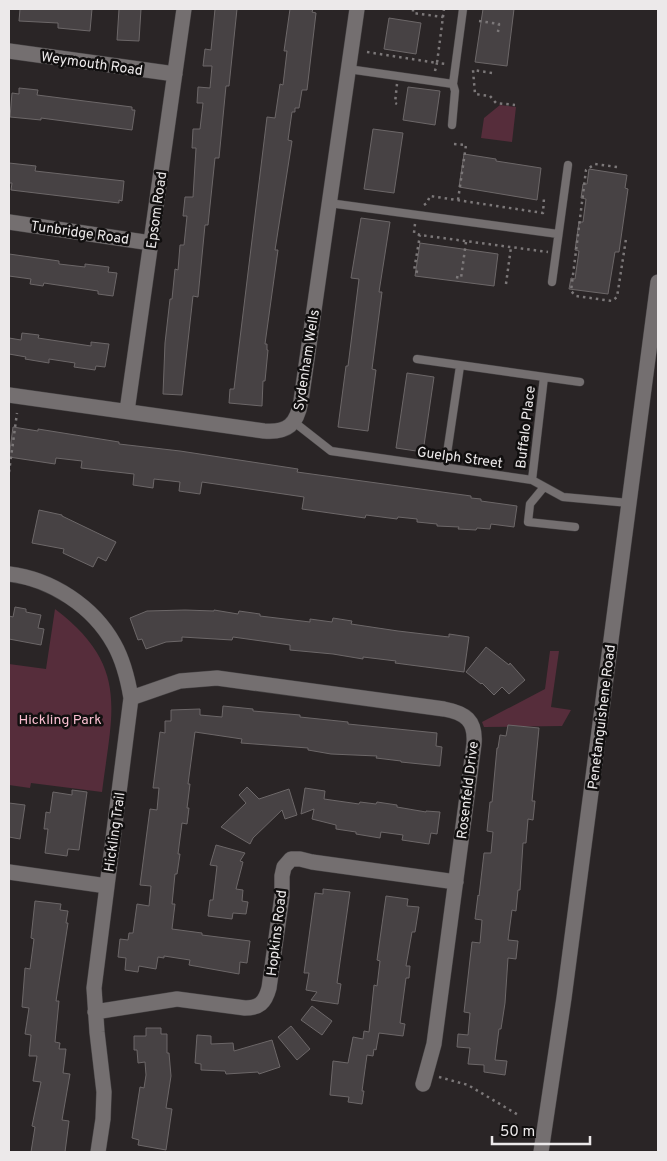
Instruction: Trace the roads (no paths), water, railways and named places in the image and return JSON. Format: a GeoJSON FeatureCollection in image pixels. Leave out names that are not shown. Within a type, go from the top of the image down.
{"type":"FeatureCollection","features":[{"type":"Feature","properties":{"kind":"street","name":"Epsom Road"},"geometry":{"type":"LineString","coordinates":[[126,411],[184,9]]}},
{"type":"Feature","properties":{"kind":"street","name":"Sydenham Wells"},"geometry":{"type":"LineString","coordinates":[[9,395],[275,432],[287,428],[294,422],[299,412],[301,401],[357,9]]}},
{"type":"Feature","properties":{"kind":"street","name":"Weymouth Road"},"geometry":{"type":"LineString","coordinates":[[9,51],[175,74]]}},
{"type":"Feature","properties":{"kind":"street","name":"Tunbridge Road"},"geometry":{"type":"LineString","coordinates":[[9,222],[151,243]]}},
{"type":"Feature","properties":{"kind":"street","name":"Penetanguishene Road"},"geometry":{"type":"LineString","coordinates":[[541,1152],[564,998],[658,282]]}},
{"type":"Feature","properties":{"kind":"street","name":"Hickling Trail"},"geometry":{"type":"LineString","coordinates":[[9,574],[43,582],[65,594],[84,608],[100,624],[114,644],[129,683],[131,698],[94,988],[104,1092],[103,1119],[98,1152]]}},
{"type":"Feature","properties":{"kind":"street","name":"Rosenfeld Drive"},"geometry":{"type":"LineString","coordinates":[[131,698],[180,681],[216,678],[444,709],[460,713],[468,720],[473,727],[474,736],[434,1044],[425,1078]]}},
{"type":"Feature","properties":{"kind":"street","name":"Hopkins Road"},"geometry":{"type":"LineString","coordinates":[[95,1012],[177,999],[245,1008],[254,1008],[262,1004],[267,997],[269,988],[282,896],[282,876],[284,867],[291,860],[300,859],[456,882]]}},
{"type":"Feature","properties":{"kind":"street"},"geometry":{"type":"LineString","coordinates":[[9,872],[107,886]]}},
{"type":"Feature","properties":{"kind":"lane"},"geometry":{"type":"LineString","coordinates":[[452,125],[455,91],[453,84],[463,9]]}},
{"type":"Feature","properties":{"kind":"lane"},"geometry":{"type":"LineString","coordinates":[[348,69],[453,84]]}},
{"type":"Feature","properties":{"kind":"lane"},"geometry":{"type":"LineString","coordinates":[[552,282],[568,165]]}},
{"type":"Feature","properties":{"kind":"lane"},"geometry":{"type":"LineString","coordinates":[[329,203],[558,234]]}},
{"type":"Feature","properties":{"kind":"lane"},"geometry":{"type":"LineString","coordinates":[[417,359],[580,382]]}},
{"type":"Feature","properties":{"kind":"lane"},"geometry":{"type":"LineString","coordinates":[[446,467],[460,366]]}},
{"type":"Feature","properties":{"kind":"lane","name":"Buffalo Place"},"geometry":{"type":"LineString","coordinates":[[532,480],[544,377]]}},
{"type":"Feature","properties":{"kind":"lane","name":"Guelph Street"},"geometry":{"type":"LineString","coordinates":[[294,422],[331,451],[532,480],[563,497],[629,503]]}},
{"type":"Feature","properties":{"kind":"lane"},"geometry":{"type":"LineString","coordinates":[[544,487],[530,504],[528,522],[575,527]]}},
{"type":"Feature","properties":{"kind":"park label","name":"Hickling Park"},"geometry":{"type":"Point","coordinates":[60,719]}}]}
